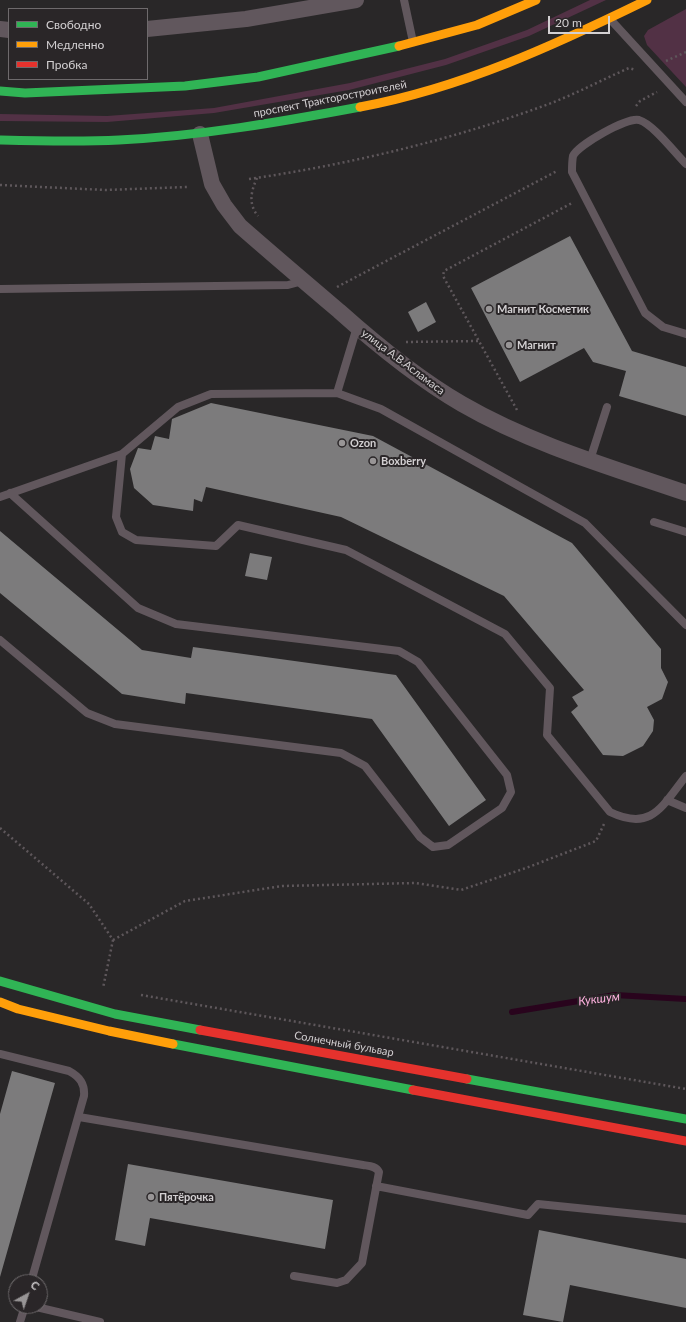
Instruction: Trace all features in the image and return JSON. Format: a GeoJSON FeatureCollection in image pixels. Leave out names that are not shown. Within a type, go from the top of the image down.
{"type":"FeatureCollection","features":[{"type":"Feature","properties":{"kind":"street"},"geometry":{"type":"LineString","coordinates":[[148,30],[246,20],[356,0]]}},
{"type":"Feature","properties":{"kind":"street"},"geometry":{"type":"LineString","coordinates":[[0,91],[25,93],[185,86],[258,77],[413,43],[477,25],[536,0]]}},
{"type":"Feature","properties":{"kind":"street","name":"проспект Тракторостроителей"},"geometry":{"type":"LineString","coordinates":[[0,140],[105,141],[200,134],[369,106],[431,91],[484,73],[540,50],[647,0]]}},
{"type":"Feature","properties":{"kind":"street","name":"улица А.В.Асламаса"},"geometry":{"type":"LineString","coordinates":[[200,134],[212,184],[224,206],[240,226],[384,350],[415,373],[461,404],[510,429],[554,447],[686,493]]}},
{"type":"Feature","properties":{"kind":"street","name":"Солнечный бульвар"},"geometry":{"type":"LineString","coordinates":[[0,981],[115,1014],[686,1119]]}},
{"type":"Feature","properties":{"kind":"street"},"geometry":{"type":"LineString","coordinates":[[0,1002],[18,1009],[161,1042],[686,1140]]}},
{"type":"Feature","properties":{"kind":"lane"},"geometry":{"type":"LineString","coordinates":[[404,0],[413,43]]}},
{"type":"Feature","properties":{"kind":"lane"},"geometry":{"type":"LineString","coordinates":[[609,18],[686,102]]}},
{"type":"Feature","properties":{"kind":"lane"},"geometry":{"type":"LineString","coordinates":[[686,164],[650,126],[638,119],[624,122],[582,146],[573,156],[572,172],[645,313],[663,327],[686,334]]}},
{"type":"Feature","properties":{"kind":"lane"},"geometry":{"type":"LineString","coordinates":[[0,289],[288,285],[303,281]]}},
{"type":"Feature","properties":{"kind":"lane"},"geometry":{"type":"LineString","coordinates":[[338,393],[357,327]]}},
{"type":"Feature","properties":{"kind":"lane"},"geometry":{"type":"LineString","coordinates":[[0,497],[122,454],[178,407],[211,394],[338,393],[380,409],[585,523],[686,625]]}},
{"type":"Feature","properties":{"kind":"lane"},"geometry":{"type":"LineString","coordinates":[[590,460],[607,407]]}},
{"type":"Feature","properties":{"kind":"lane"},"geometry":{"type":"LineString","coordinates":[[122,454],[116,517],[122,532],[136,540],[216,546],[238,524],[346,550],[505,634],[550,688],[547,735],[610,812],[621,817],[635,819],[646,818],[656,814],[686,776]]}},
{"type":"Feature","properties":{"kind":"lane"},"geometry":{"type":"LineString","coordinates":[[0,640],[87,712],[115,724],[341,753],[365,766],[420,837],[433,847],[448,845],[502,808],[511,792],[507,775],[418,662],[399,651],[176,624],[138,608],[10,493]]}},
{"type":"Feature","properties":{"kind":"lane"},"geometry":{"type":"LineString","coordinates":[[654,522],[686,532]]}},
{"type":"Feature","properties":{"kind":"lane"},"geometry":{"type":"LineString","coordinates":[[666,800],[686,808]]}},
{"type":"Feature","properties":{"kind":"lane"},"geometry":{"type":"LineString","coordinates":[[0,1054],[69,1071],[76,1075],[82,1082],[84,1089],[84,1096],[79,1116],[33,1274]]}},
{"type":"Feature","properties":{"kind":"lane"},"geometry":{"type":"LineString","coordinates":[[79,1116],[374,1167],[377,1169],[379,1172],[362,1263],[346,1280],[337,1283],[294,1276]]}},
{"type":"Feature","properties":{"kind":"lane"},"geometry":{"type":"LineString","coordinates":[[376,1186],[528,1215],[538,1204],[686,1219]]}},
{"type":"Feature","properties":{"kind":"lane"},"geometry":{"type":"LineString","coordinates":[[48,1310],[100,1322]]}},
{"type":"Feature","properties":{"kind":"path"},"geometry":{"type":"LineString","coordinates":[[664,62],[686,52]]}},
{"type":"Feature","properties":{"kind":"path"},"geometry":{"type":"LineString","coordinates":[[249,179],[359,158],[442,139],[555,101],[629,68],[639,71]]}},
{"type":"Feature","properties":{"kind":"path"},"geometry":{"type":"LineString","coordinates":[[624,122],[640,101],[658,90]]}},
{"type":"Feature","properties":{"kind":"path"},"geometry":{"type":"LineString","coordinates":[[331,282],[337,287],[556,171],[572,172]]}},
{"type":"Feature","properties":{"kind":"path"},"geometry":{"type":"LineString","coordinates":[[257,177],[252,188],[251,200],[254,210],[259,216]]}},
{"type":"Feature","properties":{"kind":"path"},"geometry":{"type":"LineString","coordinates":[[0,185],[106,190],[187,187]]}},
{"type":"Feature","properties":{"kind":"path"},"geometry":{"type":"LineString","coordinates":[[518,413],[443,276],[444,271],[585,197]]}},
{"type":"Feature","properties":{"kind":"path"},"geometry":{"type":"LineString","coordinates":[[403,342],[478,341]]}},
{"type":"Feature","properties":{"kind":"path"},"geometry":{"type":"LineString","coordinates":[[113,940],[185,901],[282,886],[415,883],[461,890],[526,868],[596,841],[610,812]]}},
{"type":"Feature","properties":{"kind":"path"},"geometry":{"type":"LineString","coordinates":[[0,828],[89,904],[113,940],[103,988],[96,987]]}},
{"type":"Feature","properties":{"kind":"path"},"geometry":{"type":"LineString","coordinates":[[134,994],[686,1089]]}},
{"type":"Feature","properties":{"kind":"shaded area"},"geometry":{"type":"Polygon","coordinates":[[[590,0],[606,0],[529,36],[446,65],[349,90],[214,113],[107,122],[0,121],[0,114],[107,116],[214,108],[350,83],[445,59],[527,30],[590,0]]]}},
{"type":"Feature","properties":{"kind":"shaded area"},"geometry":{"type":"Polygon","coordinates":[[[686,9],[686,87],[647,45],[644,36],[648,30],[686,9]]]}},
{"type":"Feature","properties":{"kind":"building"},"geometry":{"type":"Polygon","coordinates":[[[570,236],[632,351],[686,367],[686,416],[619,396],[626,371],[593,362],[584,348],[520,382],[471,288],[570,236]]]}},
{"type":"Feature","properties":{"kind":"building"},"geometry":{"type":"Polygon","coordinates":[[[426,302],[436,322],[418,332],[408,312],[426,302]]]}},
{"type":"Feature","properties":{"kind":"building"},"geometry":{"type":"Polygon","coordinates":[[[211,403],[373,436],[572,543],[661,649],[661,668],[668,682],[662,699],[647,707],[654,720],[653,731],[643,746],[623,756],[603,755],[571,712],[578,706],[572,697],[584,690],[504,596],[341,517],[206,487],[202,502],[194,499],[193,511],[153,505],[134,488],[130,469],[138,448],[151,450],[155,436],[169,439],[172,419],[211,403]]]}},
{"type":"Feature","properties":{"kind":"building"},"geometry":{"type":"Polygon","coordinates":[[[0,531],[142,650],[191,658],[193,647],[396,675],[486,800],[449,826],[372,719],[186,693],[185,704],[122,694],[0,593],[0,531]]]}},
{"type":"Feature","properties":{"kind":"building"},"geometry":{"type":"Polygon","coordinates":[[[250,553],[272,557],[267,580],[245,576],[250,553]]]}},
{"type":"Feature","properties":{"kind":"building"},"geometry":{"type":"Polygon","coordinates":[[[12,1071],[55,1083],[0,1277],[0,1114],[12,1071]]]}},
{"type":"Feature","properties":{"kind":"building"},"geometry":{"type":"Polygon","coordinates":[[[128,1164],[333,1200],[325,1249],[150,1218],[145,1246],[115,1240],[128,1164]]]}},
{"type":"Feature","properties":{"kind":"building"},"geometry":{"type":"Polygon","coordinates":[[[539,1230],[686,1259],[686,1308],[570,1285],[563,1322],[523,1315],[539,1230]]]}},
{"type":"Feature","properties":{"kind":"waterway","name":"Кукшум"},"geometry":{"type":"LineString","coordinates":[[512,1012],[615,995],[686,999]]}},
{"type":"Feature","properties":{"kind":"traffic: fast"},"geometry":{"type":"LineString","coordinates":[[0,91],[25,93],[185,86],[258,77],[399,46]]}},
{"type":"Feature","properties":{"kind":"traffic: fast"},"geometry":{"type":"LineString","coordinates":[[0,140],[89,141],[149,138],[240,128],[360,107]]}},
{"type":"Feature","properties":{"kind":"traffic: fast"},"geometry":{"type":"LineString","coordinates":[[0,981],[115,1014],[200,1030]]}},
{"type":"Feature","properties":{"kind":"traffic: fast"},"geometry":{"type":"LineString","coordinates":[[173,1044],[413,1090]]}},
{"type":"Feature","properties":{"kind":"traffic: fast"},"geometry":{"type":"LineString","coordinates":[[467,1079],[686,1119]]}},
{"type":"Feature","properties":{"kind":"traffic: slow"},"geometry":{"type":"LineString","coordinates":[[399,46],[477,25],[536,0]]}},
{"type":"Feature","properties":{"kind":"traffic: slow"},"geometry":{"type":"LineString","coordinates":[[360,107],[398,99],[471,77],[543,49],[647,0]]}},
{"type":"Feature","properties":{"kind":"traffic: slow"},"geometry":{"type":"LineString","coordinates":[[0,1002],[18,1009],[109,1031],[173,1044]]}},
{"type":"Feature","properties":{"kind":"traffic: jam"},"geometry":{"type":"LineString","coordinates":[[200,1030],[467,1079]]}},
{"type":"Feature","properties":{"kind":"traffic: jam"},"geometry":{"type":"LineString","coordinates":[[413,1090],[686,1141]]}},
{"type":"Feature","properties":{"kind":"place","name":"Магнит Косметик"},"geometry":{"type":"Point","coordinates":[489,309]}},
{"type":"Feature","properties":{"kind":"place","name":"Магнит"},"geometry":{"type":"Point","coordinates":[509,345]}},
{"type":"Feature","properties":{"kind":"place","name":"Ozon"},"geometry":{"type":"Point","coordinates":[342,443]}},
{"type":"Feature","properties":{"kind":"place","name":"Boxberry"},"geometry":{"type":"Point","coordinates":[373,461]}},
{"type":"Feature","properties":{"kind":"place","name":"Пятёрочка"},"geometry":{"type":"Point","coordinates":[151,1197]}}]}
